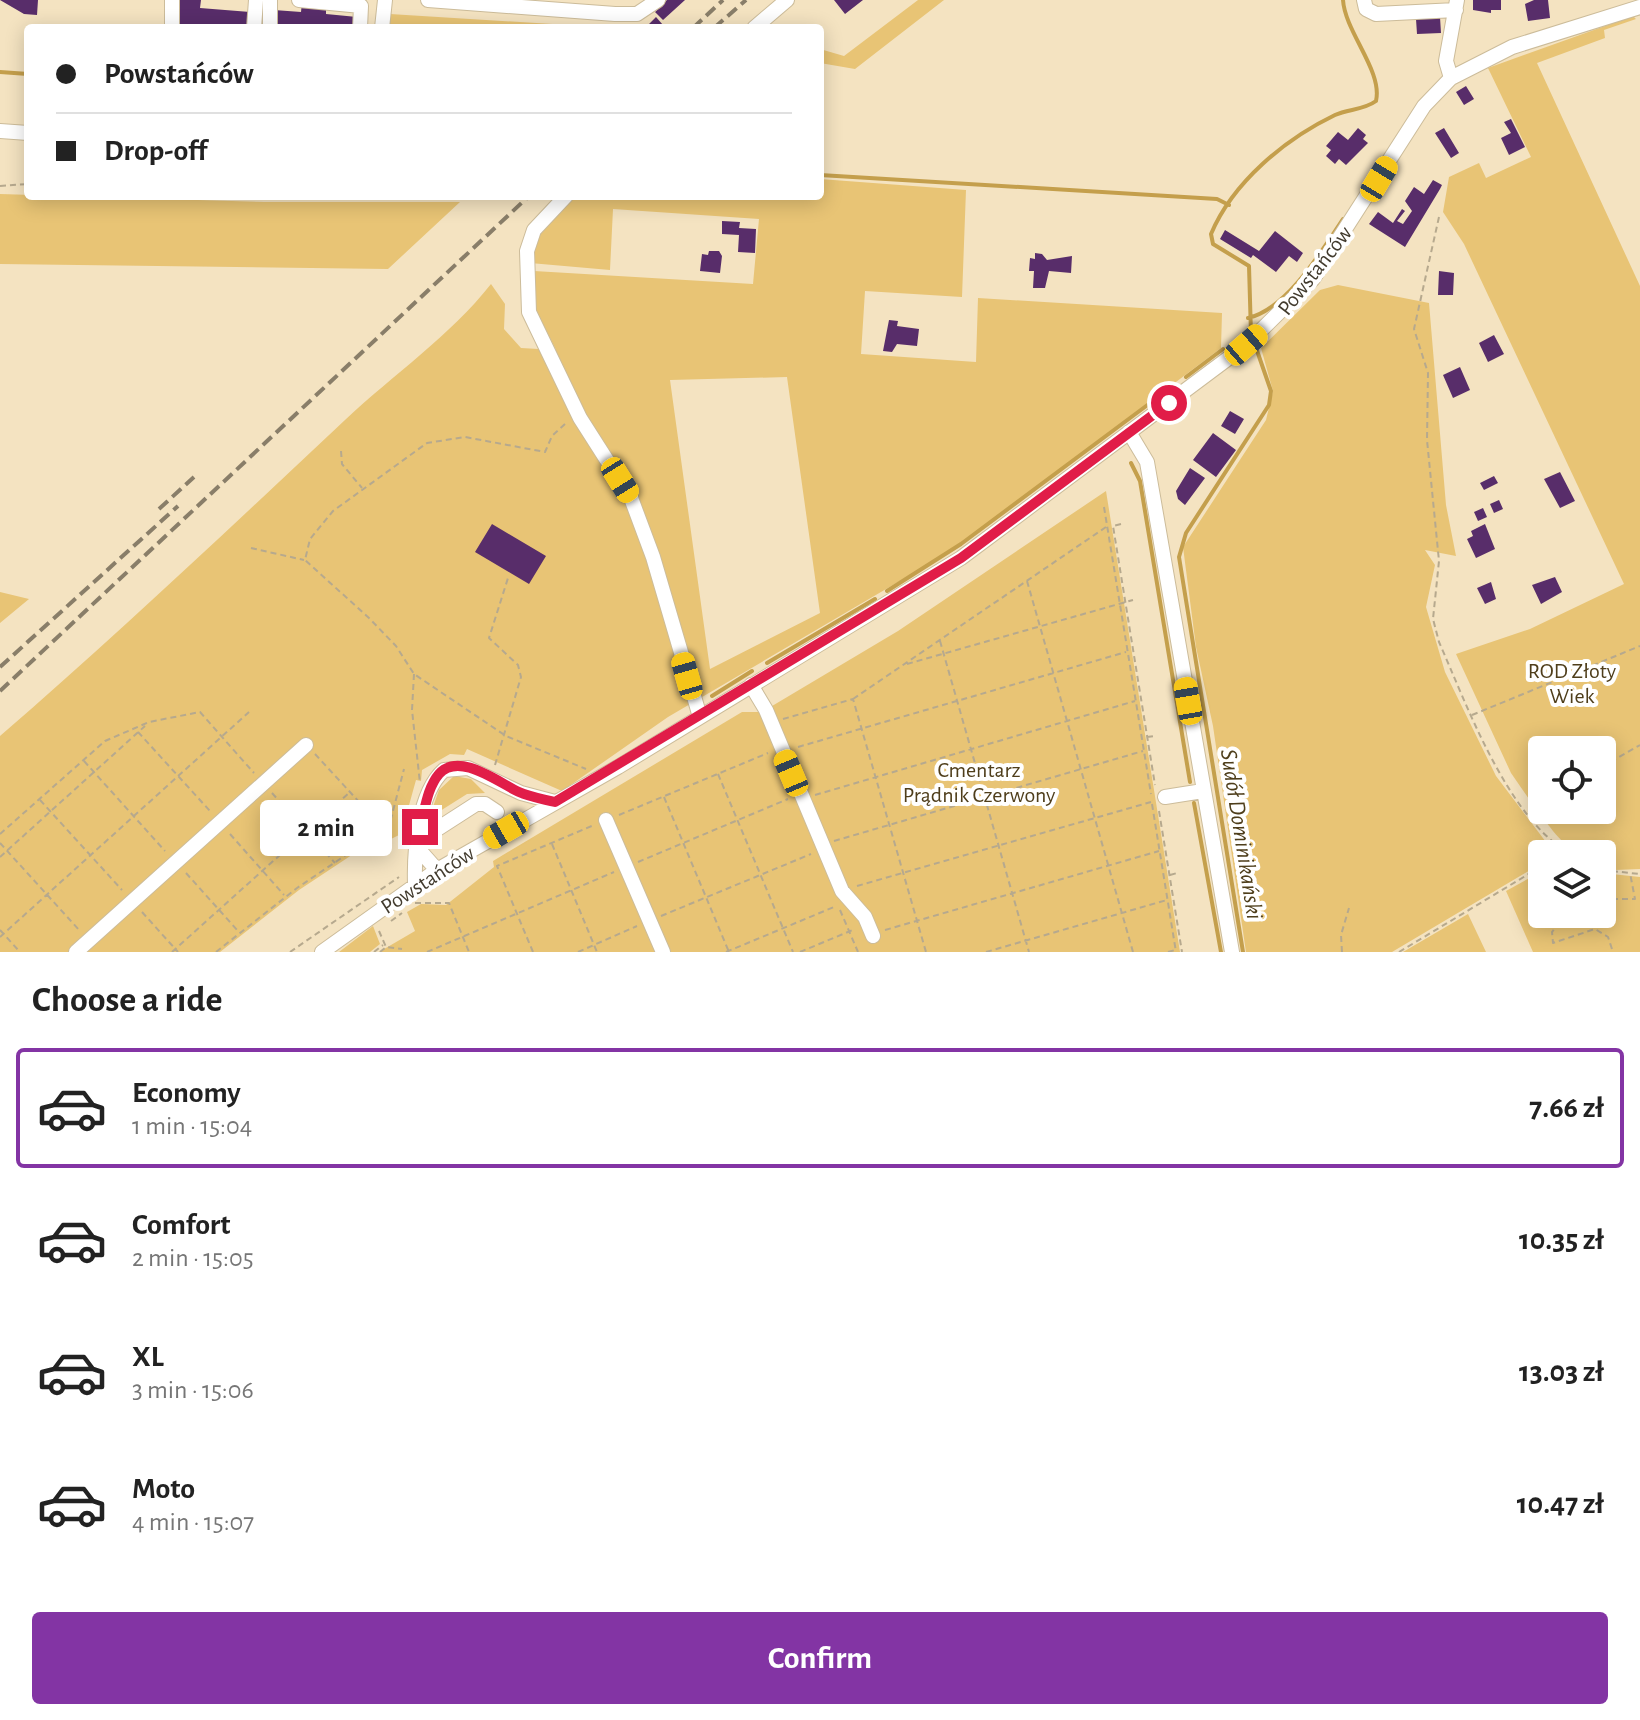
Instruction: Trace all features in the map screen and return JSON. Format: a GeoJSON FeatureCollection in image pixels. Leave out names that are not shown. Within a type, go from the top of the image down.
{"type":"FeatureCollection","features":[{"type":"Feature","properties":{"kind":"street"},"geometry":{"type":"LineString","coordinates":[[172,0],[172,24]]}},
{"type":"Feature","properties":{"kind":"street"},"geometry":{"type":"LineString","coordinates":[[254,24],[256,0]]}},
{"type":"Feature","properties":{"kind":"street"},"geometry":{"type":"LineString","coordinates":[[270,0],[270,24]]}},
{"type":"Feature","properties":{"kind":"street"},"geometry":{"type":"LineString","coordinates":[[299,0],[361,6],[360,24]]}},
{"type":"Feature","properties":{"kind":"street"},"geometry":{"type":"LineString","coordinates":[[382,24],[385,0]]}},
{"type":"Feature","properties":{"kind":"street"},"geometry":{"type":"LineString","coordinates":[[428,0],[604,6],[637,14],[658,0]]}},
{"type":"Feature","properties":{"kind":"street"},"geometry":{"type":"LineString","coordinates":[[759,24],[787,0]]}},
{"type":"Feature","properties":{"kind":"street"},"geometry":{"type":"LineString","coordinates":[[1364,0],[1366,9],[1376,14],[1457,5],[1446,61],[1451,78]]}},
{"type":"Feature","properties":{"kind":"street","name":"Powstańców"},"geometry":{"type":"LineString","coordinates":[[322,952],[437,870],[602,776],[961,558],[1246,345],[1296,299],[1327,259],[1424,106],[1451,78],[1512,47],[1640,7]]}},
{"type":"Feature","properties":{"kind":"street"},"geometry":{"type":"LineString","coordinates":[[0,131],[24,133]]}},
{"type":"Feature","properties":{"kind":"street"},"geometry":{"type":"LineString","coordinates":[[562,200],[534,230],[527,251],[529,312],[580,418],[631,498],[653,557],[700,717]]}},
{"type":"Feature","properties":{"kind":"street"},"geometry":{"type":"LineString","coordinates":[[1129,432],[1147,462],[1232,952]]}},
{"type":"Feature","properties":{"kind":"street"},"geometry":{"type":"LineString","coordinates":[[751,685],[770,722],[822,847],[846,896],[865,917],[872,935]]}},
{"type":"Feature","properties":{"kind":"street"},"geometry":{"type":"LineString","coordinates":[[76,952],[306,745]]}},
{"type":"Feature","properties":{"kind":"street"},"geometry":{"type":"LineString","coordinates":[[415,884],[414,844],[431,787],[437,776],[450,768],[468,768],[521,793],[555,802]]}},
{"type":"Feature","properties":{"kind":"street"},"geometry":{"type":"LineString","coordinates":[[491,777],[497,812],[506,830]]}},
{"type":"Feature","properties":{"kind":"street"},"geometry":{"type":"LineString","coordinates":[[1158,799],[1203,791]]}},
{"type":"Feature","properties":{"kind":"street"},"geometry":{"type":"LineString","coordinates":[[414,844],[476,804],[485,804],[497,812]]}},
{"type":"Feature","properties":{"kind":"street"},"geometry":{"type":"LineString","coordinates":[[606,820],[663,952]]}},
{"type":"Feature","properties":{"kind":"street"},"geometry":{"type":"LineString","coordinates":[[414,844],[437,870]]}},
{"type":"Feature","properties":{"kind":"path"},"geometry":{"type":"LineString","coordinates":[[0,186],[24,184]]}},
{"type":"Feature","properties":{"kind":"path"},"geometry":{"type":"LineString","coordinates":[[1439,217],[1414,329],[1428,373],[1427,440],[1439,561],[1433,619],[1439,642],[1471,715],[1498,770],[1528,813]]}},
{"type":"Feature","properties":{"kind":"path"},"geometry":{"type":"LineString","coordinates":[[305,560],[310,539],[320,524],[427,443],[465,437],[545,452],[552,436],[566,423],[580,418]]}},
{"type":"Feature","properties":{"kind":"path"},"geometry":{"type":"LineString","coordinates":[[341,451],[342,464],[363,489]]}},
{"type":"Feature","properties":{"kind":"path"},"geometry":{"type":"LineString","coordinates":[[1104,507],[1144,745]]}},
{"type":"Feature","properties":{"kind":"path"},"geometry":{"type":"LineString","coordinates":[[1121,524],[1113,526],[1182,952]]}},
{"type":"Feature","properties":{"kind":"path"},"geometry":{"type":"LineString","coordinates":[[770,722],[853,699],[1107,527]]}},
{"type":"Feature","properties":{"kind":"path"},"geometry":{"type":"LineString","coordinates":[[251,548],[305,560],[387,636],[414,674],[506,736],[602,776]]}},
{"type":"Feature","properties":{"kind":"path"},"geometry":{"type":"LineString","coordinates":[[491,777],[506,736],[521,677],[518,665],[489,638],[508,578]]}},
{"type":"Feature","properties":{"kind":"path"},"geometry":{"type":"LineString","coordinates":[[1027,581],[1133,952]]}},
{"type":"Feature","properties":{"kind":"path"},"geometry":{"type":"LineString","coordinates":[[904,665],[1133,600]]}},
{"type":"Feature","properties":{"kind":"path"},"geometry":{"type":"LineString","coordinates":[[940,641],[1029,952]]}},
{"type":"Feature","properties":{"kind":"path"},"geometry":{"type":"LineString","coordinates":[[1471,715],[1640,646]]}},
{"type":"Feature","properties":{"kind":"path"},"geometry":{"type":"LineString","coordinates":[[533,952],[497,866],[718,773],[781,750],[1128,651]]}},
{"type":"Feature","properties":{"kind":"path"},"geometry":{"type":"LineString","coordinates":[[414,674],[412,710],[417,780],[431,787]]}},
{"type":"Feature","properties":{"kind":"path"},"geometry":{"type":"LineString","coordinates":[[853,699],[926,952]]}},
{"type":"Feature","properties":{"kind":"path"},"geometry":{"type":"LineString","coordinates":[[802,799],[1136,701]]}},
{"type":"Feature","properties":{"kind":"path"},"geometry":{"type":"LineString","coordinates":[[0,834],[105,741],[149,722],[200,712]]}},
{"type":"Feature","properties":{"kind":"path"},"geometry":{"type":"LineString","coordinates":[[2,935],[249,712]]}},
{"type":"Feature","properties":{"kind":"path"},"geometry":{"type":"LineString","coordinates":[[0,857],[149,722]]}},
{"type":"Feature","properties":{"kind":"path"},"geometry":{"type":"LineString","coordinates":[[1142,738],[1155,736]]}},
{"type":"Feature","properties":{"kind":"path"},"geometry":{"type":"LineString","coordinates":[[306,745],[384,830]]}},
{"type":"Feature","properties":{"kind":"path"},"geometry":{"type":"LineString","coordinates":[[1616,759],[1640,745]]}},
{"type":"Feature","properties":{"kind":"path"},"geometry":{"type":"LineString","coordinates":[[578,952],[822,847],[1144,751]]}},
{"type":"Feature","properties":{"kind":"path"},"geometry":{"type":"LineString","coordinates":[[83,760],[239,932]]}},
{"type":"Feature","properties":{"kind":"path"},"geometry":{"type":"LineString","coordinates":[[216,952],[297,888],[389,826],[404,769]]}},
{"type":"Feature","properties":{"kind":"path"},"geometry":{"type":"LineString","coordinates":[[718,773],[793,952]]}},
{"type":"Feature","properties":{"kind":"path"},"geometry":{"type":"LineString","coordinates":[[39,799],[175,951],[350,792]]}},
{"type":"Feature","properties":{"kind":"path"},"geometry":{"type":"LineString","coordinates":[[664,796],[728,952],[903,872],[1158,799]]}},
{"type":"Feature","properties":{"kind":"path"},"geometry":{"type":"LineString","coordinates":[[1537,824],[1550,840]]}},
{"type":"Feature","properties":{"kind":"path"},"geometry":{"type":"LineString","coordinates":[[552,843],[597,952]]}},
{"type":"Feature","properties":{"kind":"path"},"geometry":{"type":"LineString","coordinates":[[0,844],[89,940]]}},
{"type":"Feature","properties":{"kind":"path"},"geometry":{"type":"LineString","coordinates":[[872,935],[1160,850]]}},
{"type":"Feature","properties":{"kind":"path"},"geometry":{"type":"LineString","coordinates":[[1163,865],[1176,951],[1168,952]]}},
{"type":"Feature","properties":{"kind":"path"},"geometry":{"type":"LineString","coordinates":[[1616,872],[1640,874]]}},
{"type":"Feature","properties":{"kind":"path"},"geometry":{"type":"LineString","coordinates":[[1164,876],[1177,873]]}},
{"type":"Feature","properties":{"kind":"path"},"geometry":{"type":"LineString","coordinates":[[1630,873],[1635,899]]}},
{"type":"Feature","properties":{"kind":"path"},"geometry":{"type":"LineString","coordinates":[[1399,952],[1528,874]]}},
{"type":"Feature","properties":{"kind":"path"},"geometry":{"type":"LineString","coordinates":[[1616,899],[1635,899],[1640,903]]}},
{"type":"Feature","properties":{"kind":"path"},"geometry":{"type":"LineString","coordinates":[[986,952],[1168,900]]}},
{"type":"Feature","properties":{"kind":"path"},"geometry":{"type":"LineString","coordinates":[[411,903],[449,903],[469,952]]}},
{"type":"Feature","properties":{"kind":"path"},"geometry":{"type":"LineString","coordinates":[[1342,952],[1341,935],[1349,908]]}},
{"type":"Feature","properties":{"kind":"path"},"geometry":{"type":"LineString","coordinates":[[385,945],[378,928],[401,915]]}},
{"type":"Feature","properties":{"kind":"path"},"geometry":{"type":"LineString","coordinates":[[1555,928],[1552,932],[1553,943],[1561,943],[1588,929],[1608,937],[1613,952]]}},
{"type":"Feature","properties":{"kind":"path"},"geometry":{"type":"LineString","coordinates":[[0,930],[20,952]]}},
{"type":"Feature","properties":{"kind":"path"},"geometry":{"type":"LineString","coordinates":[[800,952],[849,931]]}},
{"type":"Feature","properties":{"kind":"path"},"geometry":{"type":"LineString","coordinates":[[380,952],[385,945]]}},
{"type":"Feature","properties":{"kind":"path"},"geometry":{"type":"LineString","coordinates":[[374,952],[385,945],[402,949]]}},
{"type":"Feature","properties":{"kind":"green space"},"geometry":{"type":"Polygon","coordinates":[[[918,0],[944,0],[855,69],[824,64],[824,50],[844,56],[918,0]]]}},
{"type":"Feature","properties":{"kind":"green space"},"geometry":{"type":"Polygon","coordinates":[[[390,14],[552,24],[389,24],[390,14]]]}},
{"type":"Feature","properties":{"kind":"green space","name":"ROD Złoty Wiek"},"geometry":{"type":"Polygon","coordinates":[[[1633,16],[1636,19],[1604,30],[1605,38],[1537,63],[1640,286],[1640,869],[1616,870],[1616,840],[1561,840],[1548,824],[1616,824],[1616,736],[1528,736],[1528,798],[1511,773],[1456,654],[1530,629],[1624,584],[1464,244],[1443,212],[1449,177],[1479,163],[1486,178],[1531,157],[1488,68],[1633,16]]]}},
{"type":"Feature","properties":{"kind":"green space"},"geometry":{"type":"Polygon","coordinates":[[[824,179],[966,190],[962,297],[865,291],[861,354],[976,362],[978,298],[1222,313],[1221,348],[956,548],[668,717],[562,791],[467,749],[464,755],[450,754],[422,770],[421,781],[416,780],[401,834],[391,839],[385,833],[299,890],[220,952],[0,952],[0,736],[364,403],[440,338],[491,284],[505,304],[504,329],[521,348],[556,350],[534,307],[534,271],[753,284],[759,219],[613,209],[610,270],[530,263],[534,241],[568,200],[824,200],[824,179]],[[787,377],[670,380],[710,669],[820,613],[787,377]]]}},
{"type":"Feature","properties":{"kind":"green space"},"geometry":{"type":"Polygon","coordinates":[[[0,194],[24,195],[24,200],[460,202],[388,269],[0,264],[0,194]]]}},
{"type":"Feature","properties":{"kind":"green space"},"geometry":{"type":"Polygon","coordinates":[[[1338,285],[1429,303],[1446,505],[1456,556],[1425,550],[1435,565],[1426,607],[1445,672],[1496,776],[1528,818],[1528,824],[1532,824],[1544,840],[1528,840],[1528,871],[1392,952],[1246,952],[1213,726],[1196,647],[1183,547],[1266,420],[1273,391],[1261,348],[1320,290],[1338,285]]]}},
{"type":"Feature","properties":{"kind":"green space","name":"Cmentarz Prądnik Czerwony"},"geometry":{"type":"Polygon","coordinates":[[[1106,491],[1180,952],[379,952],[415,931],[407,912],[421,904],[446,905],[494,867],[493,861],[742,712],[762,712],[898,631],[1106,491]]]}},
{"type":"Feature","properties":{"kind":"green space"},"geometry":{"type":"Polygon","coordinates":[[[0,592],[29,599],[0,623],[0,592]]]}},
{"type":"Feature","properties":{"kind":"green space"},"geometry":{"type":"Polygon","coordinates":[[[454,776],[471,779],[485,793],[467,794],[429,818],[439,790],[454,776]]]}},
{"type":"Feature","properties":{"kind":"green space"},"geometry":{"type":"Polygon","coordinates":[[[1616,874],[1640,877],[1640,952],[1533,952],[1506,891],[1528,879],[1528,928],[1616,928],[1616,874]]]}},
{"type":"Feature","properties":{"kind":"green space"},"geometry":{"type":"Polygon","coordinates":[[[1468,914],[1486,952],[1403,952],[1468,914]]]}},
{"type":"Feature","properties":{"kind":"green space"},"geometry":{"type":"Polygon","coordinates":[[[373,926],[380,944],[370,952],[339,952],[373,926]]]}},
{"type":"Feature","properties":{"kind":"building"},"geometry":{"type":"Polygon","coordinates":[[[0,0],[38,0],[37,15],[24,14],[0,0]]]}},
{"type":"Feature","properties":{"kind":"building"},"geometry":{"type":"Polygon","coordinates":[[[177,0],[201,0],[200,8],[250,12],[248,24],[175,24],[177,0]]]}},
{"type":"Feature","properties":{"kind":"building"},"geometry":{"type":"Polygon","coordinates":[[[667,0],[685,0],[663,20],[655,12],[667,0]]]}},
{"type":"Feature","properties":{"kind":"building"},"geometry":{"type":"Polygon","coordinates":[[[834,0],[863,0],[845,14],[834,0]]]}},
{"type":"Feature","properties":{"kind":"building"},"geometry":{"type":"Polygon","coordinates":[[[1473,0],[1501,0],[1501,10],[1491,10],[1491,13],[1473,10],[1473,0]]]}},
{"type":"Feature","properties":{"kind":"building"},"geometry":{"type":"Polygon","coordinates":[[[1548,0],[1550,18],[1528,21],[1525,4],[1548,0]]]}},
{"type":"Feature","properties":{"kind":"building"},"geometry":{"type":"Polygon","coordinates":[[[302,2],[326,4],[326,14],[357,17],[357,24],[273,24],[274,10],[301,12],[302,2]]]}},
{"type":"Feature","properties":{"kind":"building"},"geometry":{"type":"Polygon","coordinates":[[[656,17],[662,24],[649,24],[656,17]]]}},
{"type":"Feature","properties":{"kind":"building"},"geometry":{"type":"Polygon","coordinates":[[[1440,17],[1441,33],[1417,34],[1416,19],[1440,17]]]}},
{"type":"Feature","properties":{"kind":"building"},"geometry":{"type":"Polygon","coordinates":[[[1466,86],[1474,99],[1464,105],[1456,92],[1466,86]]]}},
{"type":"Feature","properties":{"kind":"building"},"geometry":{"type":"Polygon","coordinates":[[[1511,119],[1525,147],[1509,155],[1501,138],[1511,133],[1504,122],[1511,119]]]}},
{"type":"Feature","properties":{"kind":"building"},"geometry":{"type":"Polygon","coordinates":[[[1358,128],[1366,135],[1363,139],[1368,143],[1346,165],[1339,159],[1335,164],[1326,156],[1331,150],[1326,146],[1338,132],[1348,140],[1358,128]]]}},
{"type":"Feature","properties":{"kind":"building"},"geometry":{"type":"Polygon","coordinates":[[[1444,128],[1459,153],[1451,158],[1435,133],[1444,128]]]}},
{"type":"Feature","properties":{"kind":"building"},"geometry":{"type":"Polygon","coordinates":[[[1433,180],[1442,185],[1405,247],[1369,224],[1378,212],[1393,223],[1402,209],[1405,211],[1397,221],[1403,224],[1412,211],[1405,201],[1414,187],[1424,194],[1433,180]]]}},
{"type":"Feature","properties":{"kind":"building"},"geometry":{"type":"Polygon","coordinates":[[[722,221],[740,222],[739,228],[756,229],[755,253],[738,252],[739,235],[722,234],[722,221]]]}},
{"type":"Feature","properties":{"kind":"building"},"geometry":{"type":"Polygon","coordinates":[[[1225,230],[1259,251],[1275,231],[1303,253],[1297,262],[1289,256],[1276,272],[1253,255],[1251,258],[1220,239],[1225,230]]]}},
{"type":"Feature","properties":{"kind":"building"},"geometry":{"type":"Polygon","coordinates":[[[709,251],[719,251],[722,256],[720,273],[700,271],[702,254],[708,255],[709,251]]]}},
{"type":"Feature","properties":{"kind":"building"},"geometry":{"type":"Polygon","coordinates":[[[1035,253],[1042,254],[1047,260],[1072,256],[1071,273],[1049,271],[1045,288],[1033,288],[1034,271],[1029,271],[1030,258],[1035,259],[1035,253]]]}},
{"type":"Feature","properties":{"kind":"building"},"geometry":{"type":"Polygon","coordinates":[[[1439,271],[1454,273],[1453,295],[1438,295],[1439,271]]]}},
{"type":"Feature","properties":{"kind":"building"},"geometry":{"type":"Polygon","coordinates":[[[889,320],[898,321],[897,326],[919,329],[917,346],[897,344],[892,352],[883,351],[889,320]]]}},
{"type":"Feature","properties":{"kind":"building"},"geometry":{"type":"Polygon","coordinates":[[[1494,335],[1504,354],[1488,362],[1479,343],[1494,335]]]}},
{"type":"Feature","properties":{"kind":"building"},"geometry":{"type":"Polygon","coordinates":[[[1460,367],[1470,390],[1453,398],[1443,375],[1460,367]]]}},
{"type":"Feature","properties":{"kind":"building"},"geometry":{"type":"Polygon","coordinates":[[[1230,411],[1244,419],[1235,434],[1221,426],[1230,411]]]}},
{"type":"Feature","properties":{"kind":"building"},"geometry":{"type":"Polygon","coordinates":[[[1213,433],[1236,450],[1216,477],[1193,460],[1213,433]]]}},
{"type":"Feature","properties":{"kind":"building"},"geometry":{"type":"Polygon","coordinates":[[[1190,468],[1205,478],[1185,505],[1178,499],[1176,491],[1190,468]]]}},
{"type":"Feature","properties":{"kind":"building"},"geometry":{"type":"Polygon","coordinates":[[[1560,472],[1575,501],[1560,508],[1544,479],[1560,472]]]}},
{"type":"Feature","properties":{"kind":"building"},"geometry":{"type":"Polygon","coordinates":[[[1494,476],[1498,483],[1484,490],[1480,483],[1494,476]]]}},
{"type":"Feature","properties":{"kind":"building"},"geometry":{"type":"Polygon","coordinates":[[[1499,500],[1503,509],[1494,513],[1490,504],[1499,500]]]}},
{"type":"Feature","properties":{"kind":"building"},"geometry":{"type":"Polygon","coordinates":[[[1483,508],[1487,517],[1478,521],[1474,512],[1483,508]]]}},
{"type":"Feature","properties":{"kind":"building"},"geometry":{"type":"Polygon","coordinates":[[[492,524],[546,556],[529,584],[475,552],[492,524]]]}},
{"type":"Feature","properties":{"kind":"building"},"geometry":{"type":"Polygon","coordinates":[[[1485,524],[1495,549],[1476,558],[1467,539],[1473,536],[1471,531],[1485,524]]]}},
{"type":"Feature","properties":{"kind":"building"},"geometry":{"type":"Polygon","coordinates":[[[1555,577],[1562,592],[1541,604],[1532,585],[1555,577]]]}},
{"type":"Feature","properties":{"kind":"building"},"geometry":{"type":"Polygon","coordinates":[[[1491,582],[1496,599],[1485,604],[1477,588],[1491,582]]]}},
{"type":"Feature","properties":{"kind":"waterway","name":"Sudół Dominikański"},"geometry":{"type":"LineString","coordinates":[[1251,334],[1249,266],[1213,244],[1211,234],[1233,197],[1280,149],[1335,115],[1376,101],[1374,77],[1350,25],[1343,0]]}},
{"type":"Feature","properties":{"kind":"waterway"},"geometry":{"type":"LineString","coordinates":[[0,72],[24,74]]}},
{"type":"Feature","properties":{"kind":"waterway"},"geometry":{"type":"LineString","coordinates":[[824,175],[1217,199],[1229,205]]}},
{"type":"Feature","properties":{"kind":"waterway"},"geometry":{"type":"LineString","coordinates":[[1248,318],[1276,303],[1302,278],[1343,219]]}},
{"type":"Feature","properties":{"kind":"waterway","name":"Sudół Dominikański"},"geometry":{"type":"LineString","coordinates":[[1243,952],[1179,557],[1186,533],[1269,405],[1271,391],[1254,342]]}},
{"type":"Feature","properties":{"kind":"waterway"},"geometry":{"type":"LineString","coordinates":[[1186,377],[1223,349]]}},
{"type":"Feature","properties":{"kind":"waterway"},"geometry":{"type":"LineString","coordinates":[[887,591],[961,544],[1173,386]]}},
{"type":"Feature","properties":{"kind":"waterway"},"geometry":{"type":"LineString","coordinates":[[1131,463],[1140,481],[1190,782]]}},
{"type":"Feature","properties":{"kind":"waterway"},"geometry":{"type":"LineString","coordinates":[[767,663],[875,599]]}},
{"type":"Feature","properties":{"kind":"waterway"},"geometry":{"type":"LineString","coordinates":[[712,696],[752,671]]}},
{"type":"Feature","properties":{"kind":"waterway"},"geometry":{"type":"LineString","coordinates":[[1194,803],[1221,952]]}},
{"type":"Feature","properties":{"kind":"railway"},"geometry":{"type":"LineString","coordinates":[[697,24],[723,0]]}},
{"type":"Feature","properties":{"kind":"railway"},"geometry":{"type":"LineString","coordinates":[[719,24],[746,0]]}},
{"type":"Feature","properties":{"kind":"railway"},"geometry":{"type":"LineString","coordinates":[[0,691],[525,200]]}},
{"type":"Feature","properties":{"kind":"railway"},"geometry":{"type":"LineString","coordinates":[[159,509],[194,477]]}},
{"type":"Feature","properties":{"kind":"railway"},"geometry":{"type":"LineString","coordinates":[[0,667],[178,506]]}},
{"type":"Feature","properties":{"kind":"route"},"geometry":{"type":"LineString","coordinates":[[420,827],[431,787],[437,776],[450,768],[468,768],[521,793],[555,802],[618,767],[961,558],[1169,403]]}}]}
